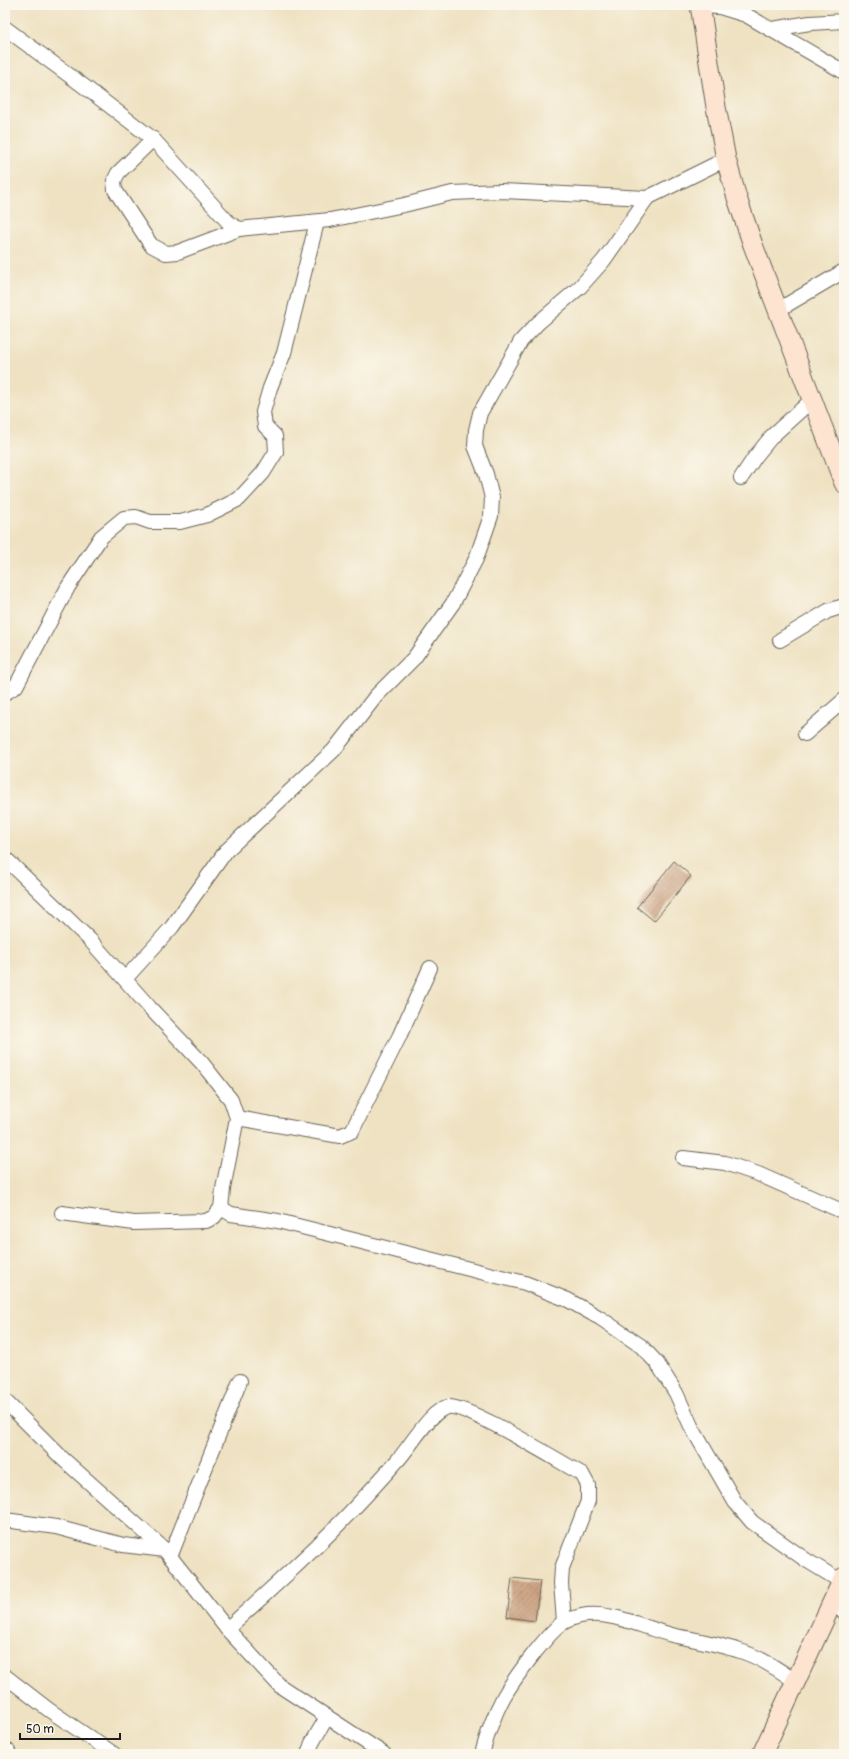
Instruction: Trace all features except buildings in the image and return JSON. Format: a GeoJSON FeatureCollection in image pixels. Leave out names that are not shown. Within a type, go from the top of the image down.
{"type":"FeatureCollection","features":[{"type":"Feature","properties":{"kind":"main road"},"geometry":{"type":"LineString","coordinates":[[701,5],[716,107],[726,158],[742,212],[844,483]]}},
{"type":"Feature","properties":{"kind":"main road"},"geometry":{"type":"LineString","coordinates":[[762,1754],[796,1681],[839,1606],[843,1580]]}},
{"type":"Feature","properties":{"kind":"street"},"geometry":{"type":"LineString","coordinates":[[701,5],[746,15],[844,72]]}},
{"type":"Feature","properties":{"kind":"street"},"geometry":{"type":"LineString","coordinates":[[772,29],[810,23],[844,21]]}},
{"type":"Feature","properties":{"kind":"street"},"geometry":{"type":"LineString","coordinates":[[5,28],[76,79],[152,139],[229,223],[239,229]]}},
{"type":"Feature","properties":{"kind":"street"},"geometry":{"type":"LineString","coordinates":[[152,139],[118,173],[114,181],[115,190],[151,245],[166,253],[178,252],[239,229],[317,222],[404,205],[452,193],[501,191],[647,198]]}},
{"type":"Feature","properties":{"kind":"street"},"geometry":{"type":"LineString","coordinates":[[125,979],[172,927],[226,851],[334,750],[376,696],[414,658],[453,603],[476,560],[491,516],[492,498],[486,474],[475,446],[476,430],[480,413],[521,341],[538,323],[580,287],[604,260],[647,198],[726,158]]}},
{"type":"Feature","properties":{"kind":"street"},"geometry":{"type":"LineString","coordinates":[[5,693],[16,686],[68,587],[101,537],[124,518],[136,517],[150,522],[180,522],[207,515],[239,499],[263,473],[276,452],[275,436],[265,426],[263,412],[270,388],[284,353],[317,222]]}},
{"type":"Feature","properties":{"kind":"street"},"geometry":{"type":"LineString","coordinates":[[778,310],[844,271]]}},
{"type":"Feature","properties":{"kind":"street"},"geometry":{"type":"LineString","coordinates":[[741,478],[755,457],[772,436],[813,398]]}},
{"type":"Feature","properties":{"kind":"street"},"geometry":{"type":"LineString","coordinates":[[780,640],[828,611],[844,606]]}},
{"type":"Feature","properties":{"kind":"street"},"geometry":{"type":"LineString","coordinates":[[805,734],[844,700]]}},
{"type":"Feature","properties":{"kind":"street"},"geometry":{"type":"LineString","coordinates":[[5,858],[90,940],[202,1063],[231,1100],[236,1118],[221,1208],[214,1217],[206,1221],[134,1223],[62,1213]]}},
{"type":"Feature","properties":{"kind":"street"},"geometry":{"type":"LineString","coordinates":[[236,1118],[340,1136],[352,1131],[395,1044],[430,968]]}},
{"type":"Feature","properties":{"kind":"street"},"geometry":{"type":"LineString","coordinates":[[683,1158],[725,1162],[758,1174],[844,1212]]}},
{"type":"Feature","properties":{"kind":"street"},"geometry":{"type":"LineString","coordinates":[[221,1208],[231,1214],[278,1221],[525,1283],[568,1300],[600,1318],[641,1346],[657,1363],[676,1393],[691,1426],[732,1496],[752,1522],[806,1560],[843,1580]]}},
{"type":"Feature","properties":{"kind":"street"},"geometry":{"type":"LineString","coordinates":[[168,1553],[240,1381]]}},
{"type":"Feature","properties":{"kind":"street"},"geometry":{"type":"LineString","coordinates":[[5,1401],[63,1459],[168,1553],[227,1630],[280,1686],[384,1754]]}},
{"type":"Feature","properties":{"kind":"street"},"geometry":{"type":"LineString","coordinates":[[227,1630],[329,1534],[399,1460],[427,1422],[435,1414],[447,1407],[461,1409],[487,1421],[582,1474],[588,1486],[588,1501],[562,1568],[561,1584],[564,1622]]}},
{"type":"Feature","properties":{"kind":"street"},"geometry":{"type":"LineString","coordinates":[[5,1520],[56,1527],[123,1545],[168,1553]]}},
{"type":"Feature","properties":{"kind":"street"},"geometry":{"type":"LineString","coordinates":[[482,1754],[487,1737],[504,1697],[531,1658],[548,1637],[564,1622],[582,1616],[614,1618],[666,1633],[741,1651],[772,1665],[796,1681]]}},
{"type":"Feature","properties":{"kind":"street"},"geometry":{"type":"LineString","coordinates":[[5,1676],[49,1710],[114,1754]]}},
{"type":"Feature","properties":{"kind":"street"},"geometry":{"type":"LineString","coordinates":[[308,1754],[312,1743],[327,1718]]}}]}
